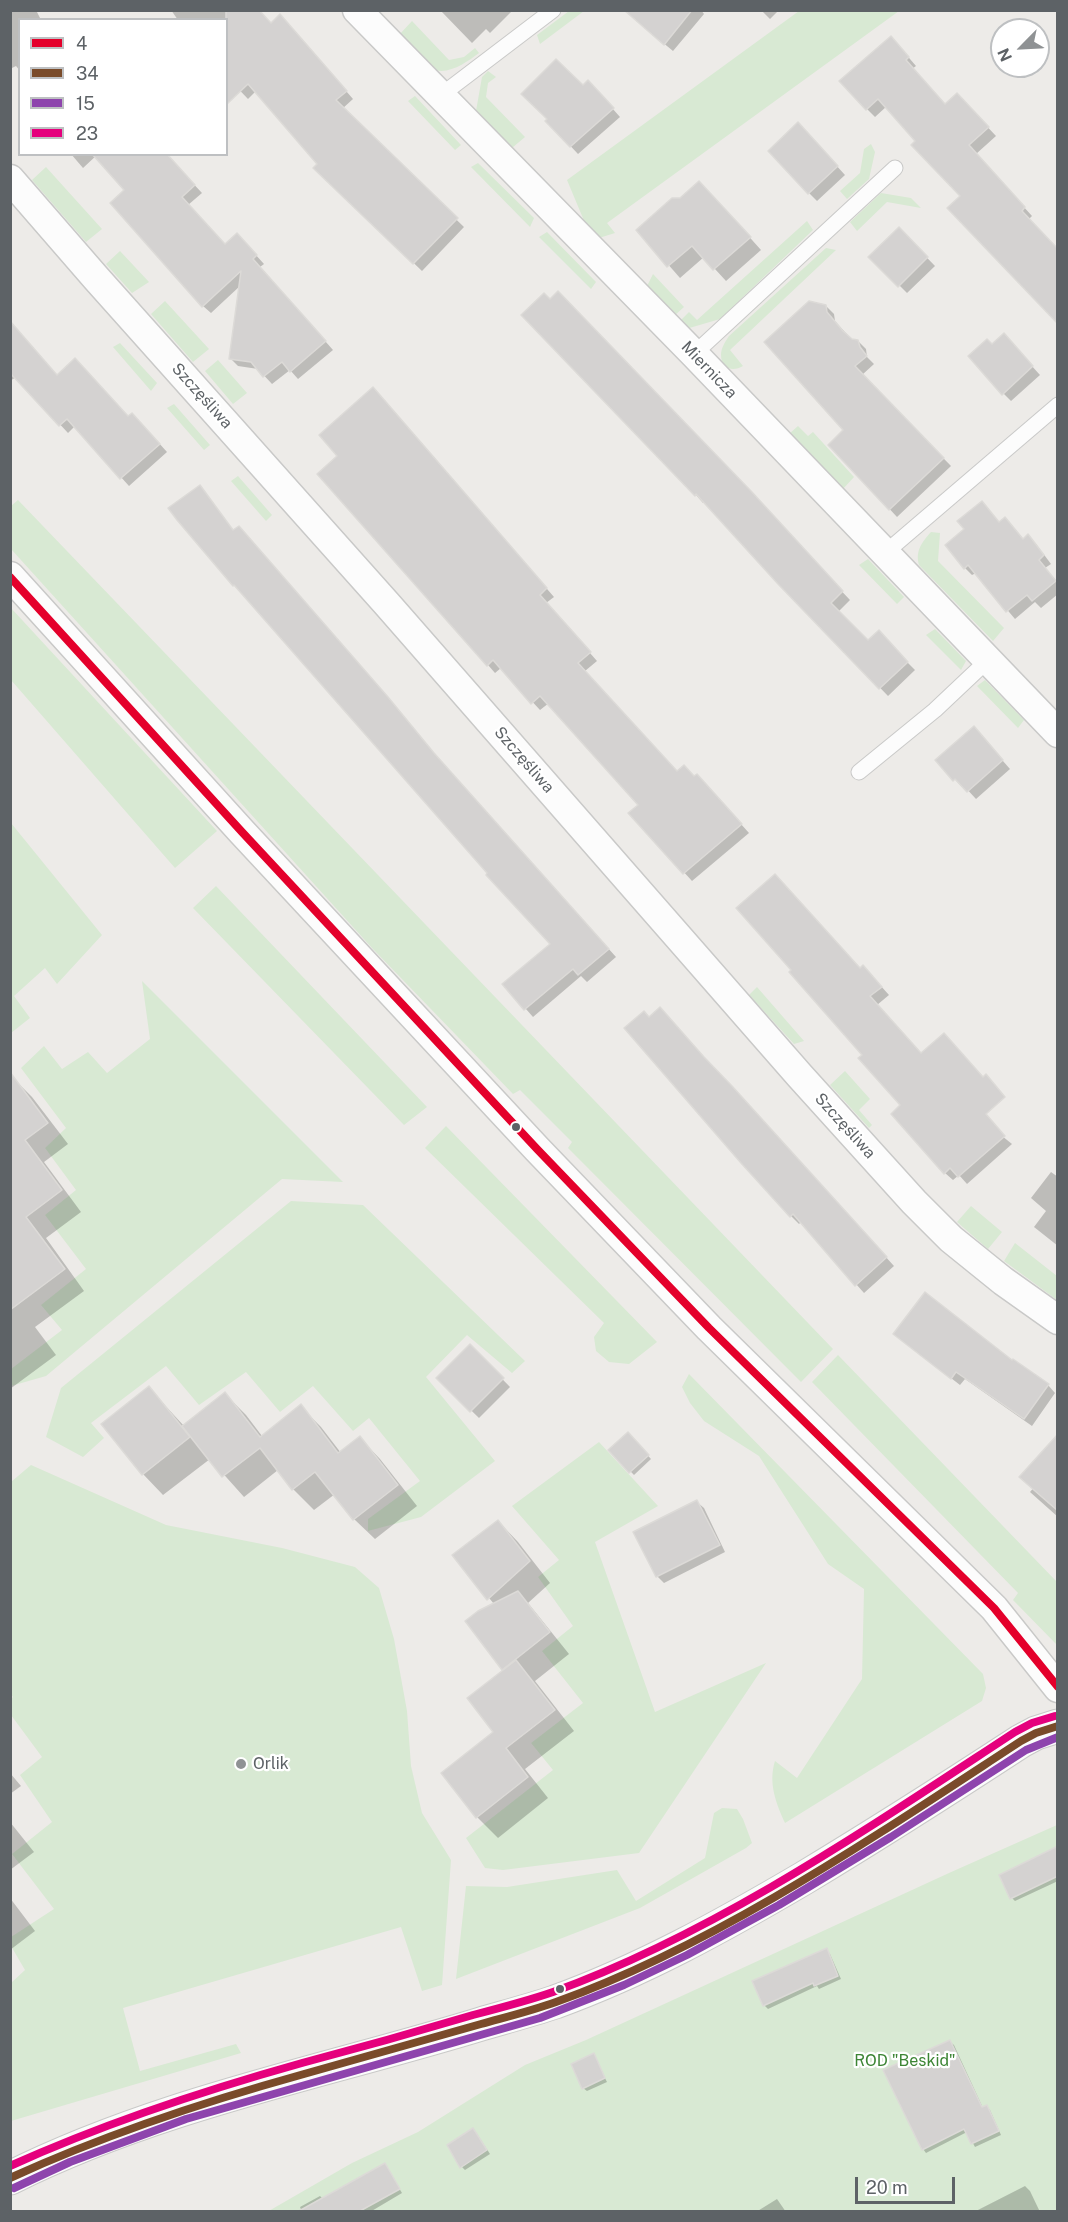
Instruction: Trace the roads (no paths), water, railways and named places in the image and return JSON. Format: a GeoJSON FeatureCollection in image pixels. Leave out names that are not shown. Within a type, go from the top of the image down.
{"type":"FeatureCollection","features":[{"type":"Feature","properties":{"kind":"street","name":"Miernicza"},"geometry":{"type":"LineString","coordinates":[[357,10],[694,354],[1058,733]]}},
{"type":"Feature","properties":{"kind":"street","name":"Szczęśliwa"},"geometry":{"type":"LineString","coordinates":[[10,179],[387,604],[800,1076],[914,1202],[951,1239],[1003,1281],[1058,1320]]}},
{"type":"Feature","properties":{"kind":"street"},"geometry":{"type":"LineString","coordinates":[[10,576],[242,832],[537,1149],[709,1328],[994,1608],[1058,1688]]}},
{"type":"Feature","properties":{"kind":"street"},"geometry":{"type":"LineString","coordinates":[[10,2178],[124,2129],[198,2105],[435,2038],[555,2001],[644,1965],[736,1918],[900,1820],[1021,1741],[1058,1726]]}},
{"type":"Feature","properties":{"kind":"lane"},"geometry":{"type":"LineString","coordinates":[[440,96],[553,10]]}},
{"type":"Feature","properties":{"kind":"lane"},"geometry":{"type":"LineString","coordinates":[[694,354],[895,168]]}},
{"type":"Feature","properties":{"kind":"lane"},"geometry":{"type":"LineString","coordinates":[[885,553],[1058,405]]}},
{"type":"Feature","properties":{"kind":"lane"},"geometry":{"type":"LineString","coordinates":[[859,772],[935,710],[988,660]]}},
{"type":"Feature","properties":{"kind":"place","name":"Orlik"},"geometry":{"type":"Point","coordinates":[241,1764]}},
{"type":"Feature","properties":{"kind":"park label","name":"ROD \"Beskid\""},"geometry":{"type":"Point","coordinates":[905,2061]}}]}
